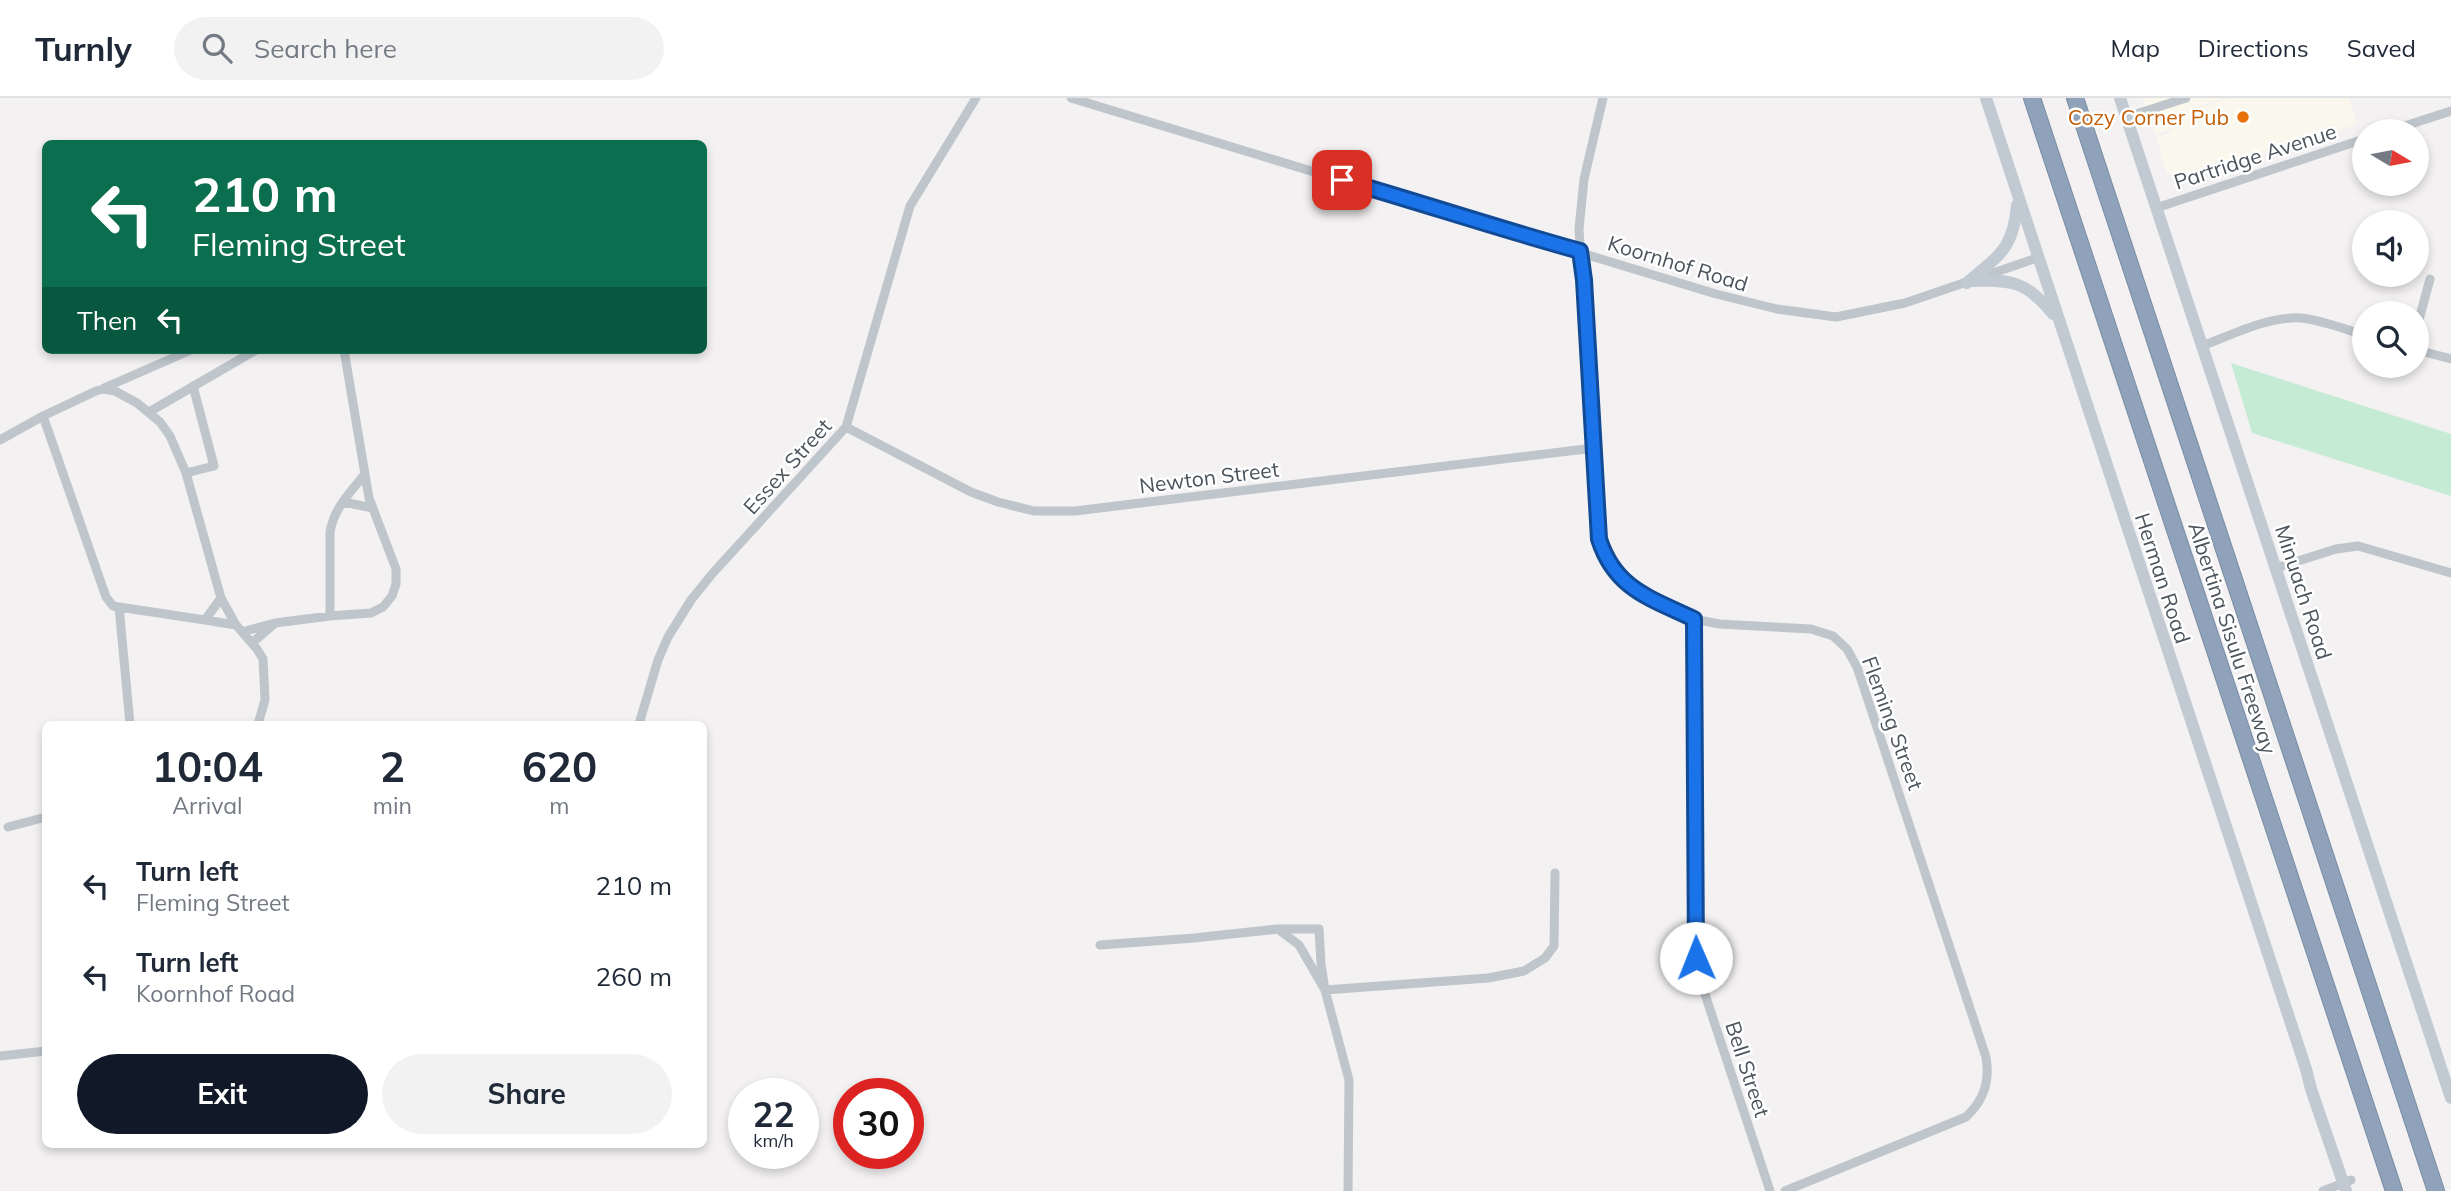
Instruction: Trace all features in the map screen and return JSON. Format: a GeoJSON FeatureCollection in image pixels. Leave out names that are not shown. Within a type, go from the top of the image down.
{"type":"FeatureCollection","features":[{"type":"Feature","properties":{"kind":"highway","name":"Albertina Sisulu Freeway"},"geometry":{"type":"LineString","coordinates":[[2032,98],[2394,1191]]}},
{"type":"Feature","properties":{"kind":"highway","name":"Albertina Sisulu Freeway"},"geometry":{"type":"LineString","coordinates":[[2076,98],[2435,1191]]}},
{"type":"Feature","properties":{"kind":"main road","name":"Herman Road"},"geometry":{"type":"LineString","coordinates":[[1986,98],[2306,1069],[2318,1085],[2349,1186]]}},
{"type":"Feature","properties":{"kind":"main road","name":"Minuach Road"},"geometry":{"type":"LineString","coordinates":[[2120,98],[2448,1076],[2451,1098]]}},
{"type":"Feature","properties":{"kind":"main road"},"geometry":{"type":"LineString","coordinates":[[1970,282],[1996,259],[2007,245],[2014,228],[2017,197]]}},
{"type":"Feature","properties":{"kind":"main road"},"geometry":{"type":"LineString","coordinates":[[1970,282],[2003,281],[2023,286],[2039,296],[2058,320]]}},
{"type":"Feature","properties":{"kind":"street","name":"Essex Street"},"geometry":{"type":"LineString","coordinates":[[640,721],[658,660],[668,637],[691,600],[846,427],[910,206],[976,98]]}},
{"type":"Feature","properties":{"kind":"street","name":"Koornhof Road"},"geometry":{"type":"LineString","coordinates":[[1071,98],[1418,201],[1497,229],[1580,251],[1716,294],[1817,316],[1836,317],[1877,310],[1970,282],[2037,258]]}},
{"type":"Feature","properties":{"kind":"street","name":"Fleming Street"},"geometry":{"type":"LineString","coordinates":[[1603,98],[1579,213],[1598,532],[1606,559],[1624,582],[1694,619],[1719,624],[1811,629],[1833,636],[1847,649],[1857,667],[1896,783],[1988,1069],[1986,1088],[1980,1101],[1959,1122],[1785,1191]]}},
{"type":"Feature","properties":{"kind":"street"},"geometry":{"type":"LineString","coordinates":[[2127,117],[2186,98]]}},
{"type":"Feature","properties":{"kind":"street"},"geometry":{"type":"LineString","coordinates":[[2426,119],[2451,111]]}},
{"type":"Feature","properties":{"kind":"street","name":"Partridge Avenue"},"geometry":{"type":"LineString","coordinates":[[2156,208],[2352,143]]}},
{"type":"Feature","properties":{"kind":"street"},"geometry":{"type":"LineString","coordinates":[[2424,301],[2430,279]]}},
{"type":"Feature","properties":{"kind":"street"},"geometry":{"type":"LineString","coordinates":[[2202,346],[2289,318],[2306,319],[2352,332]]}},
{"type":"Feature","properties":{"kind":"street"},"geometry":{"type":"LineString","coordinates":[[2429,353],[2451,359]]}},
{"type":"Feature","properties":{"kind":"street"},"geometry":{"type":"LineString","coordinates":[[0,440],[43,416],[182,354]]}},
{"type":"Feature","properties":{"kind":"street"},"geometry":{"type":"LineString","coordinates":[[149,412],[249,354]]}},
{"type":"Feature","properties":{"kind":"street"},"geometry":{"type":"LineString","coordinates":[[43,416],[106,597],[113,606],[239,628],[370,613],[383,607],[392,596],[396,584],[396,569],[373,508],[364,475],[345,354]]}},
{"type":"Feature","properties":{"kind":"street"},"geometry":{"type":"LineString","coordinates":[[186,473],[211,469],[214,466],[193,386]]}},
{"type":"Feature","properties":{"kind":"street"},"geometry":{"type":"LineString","coordinates":[[103,389],[121,394],[149,412],[170,436],[186,473],[221,598],[239,628],[260,654],[264,666],[265,700],[259,721]]}},
{"type":"Feature","properties":{"kind":"street","name":"Newton Street"},"geometry":{"type":"LineString","coordinates":[[846,427],[971,492],[1011,506],[1047,512],[1075,511],[1594,448]]}},
{"type":"Feature","properties":{"kind":"street"},"geometry":{"type":"LineString","coordinates":[[330,616],[332,520],[364,475]]}},
{"type":"Feature","properties":{"kind":"street"},"geometry":{"type":"LineString","coordinates":[[343,502],[373,508]]}},
{"type":"Feature","properties":{"kind":"street"},"geometry":{"type":"LineString","coordinates":[[2276,568],[2336,549],[2358,546],[2451,573]]}},
{"type":"Feature","properties":{"kind":"street"},"geometry":{"type":"LineString","coordinates":[[205,620],[221,598]]}},
{"type":"Feature","properties":{"kind":"street"},"geometry":{"type":"LineString","coordinates":[[119,607],[130,721]]}},
{"type":"Feature","properties":{"kind":"street","name":"Bell Street"},"geometry":{"type":"LineString","coordinates":[[1694,619],[1696,958],[1699,977],[1770,1191]]}},
{"type":"Feature","properties":{"kind":"street"},"geometry":{"type":"LineString","coordinates":[[252,643],[275,623]]}},
{"type":"Feature","properties":{"kind":"street"},"geometry":{"type":"LineString","coordinates":[[8,827],[42,818]]}},
{"type":"Feature","properties":{"kind":"street"},"geometry":{"type":"LineString","coordinates":[[1325,990],[1488,978],[1524,971],[1545,958],[1554,946],[1555,873]]}},
{"type":"Feature","properties":{"kind":"street"},"geometry":{"type":"LineString","coordinates":[[1278,929],[1299,945],[1325,990]]}},
{"type":"Feature","properties":{"kind":"street"},"geometry":{"type":"LineString","coordinates":[[1100,945],[1194,939],[1278,929],[1320,929],[1325,990],[1349,1080],[1349,1189]]}},
{"type":"Feature","properties":{"kind":"street"},"geometry":{"type":"LineString","coordinates":[[0,1056],[42,1051]]}},
{"type":"Feature","properties":{"kind":"street"},"geometry":{"type":"LineString","coordinates":[[2323,1191],[2349,1186]]}},
{"type":"Feature","properties":{"kind":"shaded area"},"geometry":{"type":"Polygon","coordinates":[[[2143,98],[2223,98],[2192,110],[2229,98],[2349,98],[2356,119],[2352,119],[2352,126],[2183,179],[2167,173],[2156,137],[2171,132],[2185,106],[2171,129],[2155,135],[2143,98]]]}},
{"type":"Feature","properties":{"kind":"green space"},"geometry":{"type":"Polygon","coordinates":[[[2231,363],[2451,434],[2451,496],[2252,433],[2231,363]]]}},
{"type":"Feature","properties":{"kind":"place","name":"Cozy Corner Pub"},"geometry":{"type":"Point","coordinates":[2243,117]}},
{"type":"Feature","properties":{"kind":"route"},"geometry":{"type":"LineString","coordinates":[[1342,180],[1418,201],[1497,229],[1580,251],[1599,539],[1606,559],[1624,582],[1694,619],[1696,958]]}}]}
